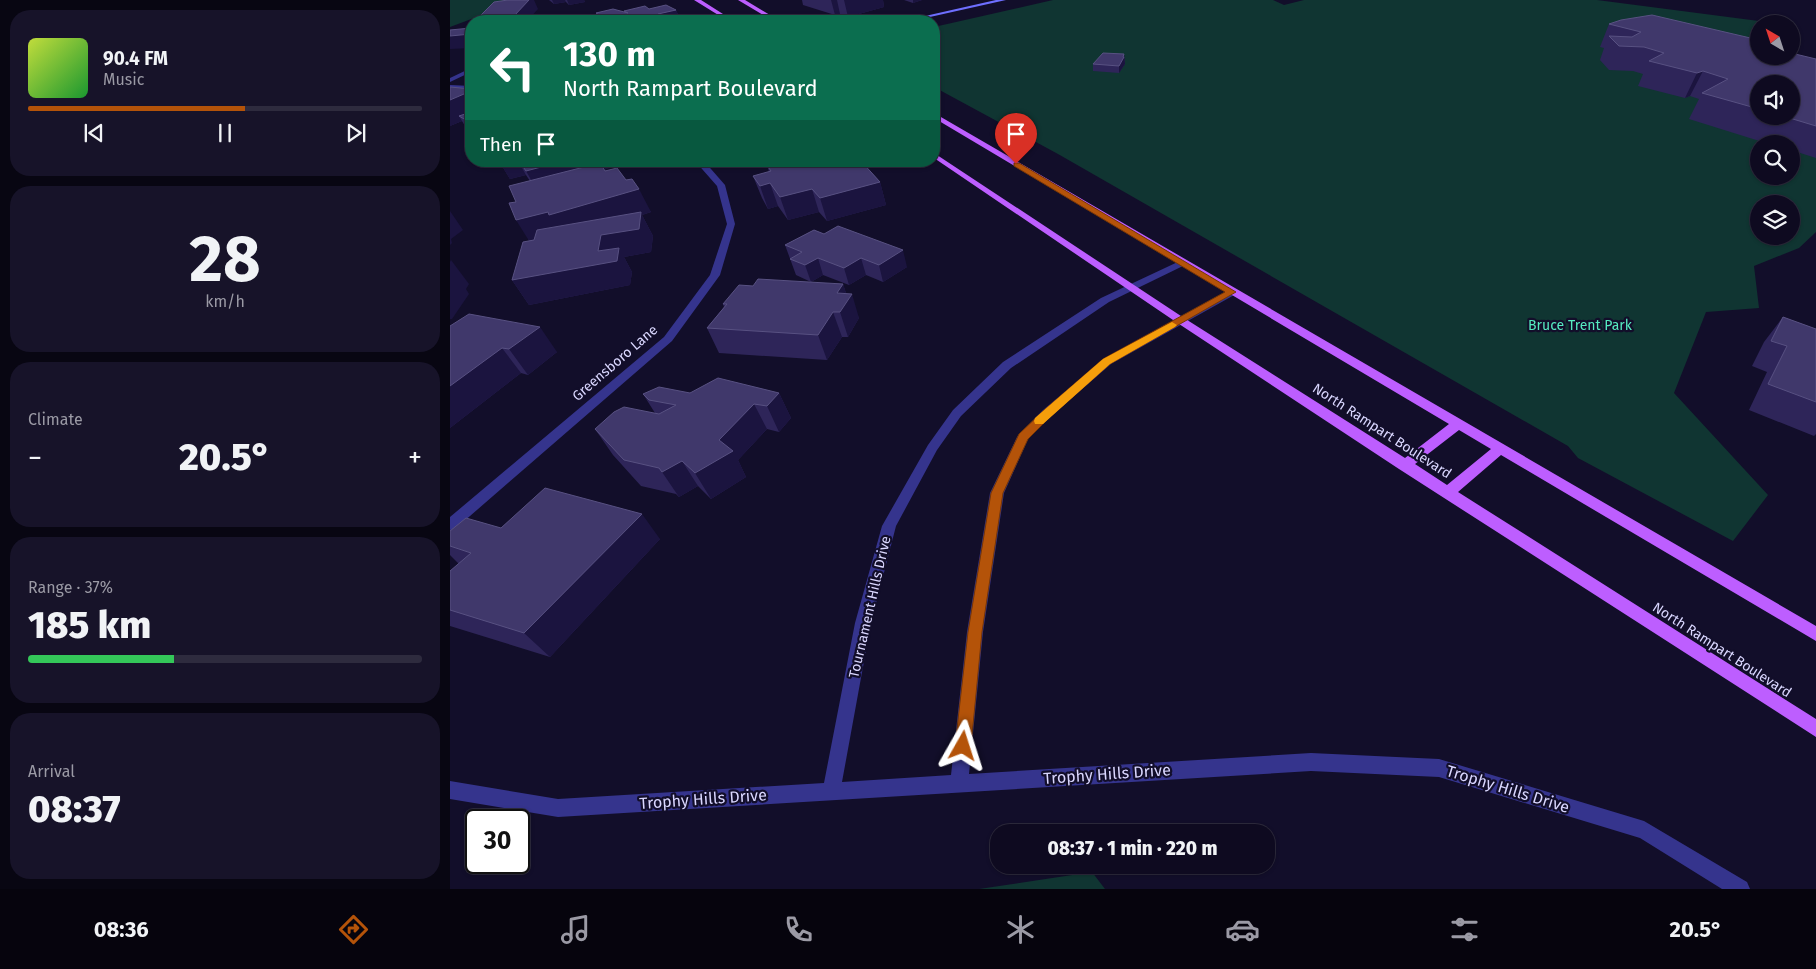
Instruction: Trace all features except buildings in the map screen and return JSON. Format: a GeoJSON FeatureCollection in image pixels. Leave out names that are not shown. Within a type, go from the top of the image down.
{"type":"FeatureCollection","features":[{"type":"Feature","properties":{"kind":"main road"},"geometry":{"type":"LineString","coordinates":[[696,0],[721,15]]}},
{"type":"Feature","properties":{"kind":"main road"},"geometry":{"type":"LineString","coordinates":[[741,0],[767,15]]}},
{"type":"Feature","properties":{"kind":"main road"},"geometry":{"type":"LineString","coordinates":[[934,15],[1003,0]]}},
{"type":"Feature","properties":{"kind":"main road"},"geometry":{"type":"LineString","coordinates":[[940,119],[1182,264],[1501,448],[1816,634]]}},
{"type":"Feature","properties":{"kind":"main road","name":"North Rampart Boulevard"},"geometry":{"type":"LineString","coordinates":[[940,159],[1180,320],[1816,730]]}},
{"type":"Feature","properties":{"kind":"main road"},"geometry":{"type":"LineString","coordinates":[[1404,466],[1458,424]]}},
{"type":"Feature","properties":{"kind":"main road"},"geometry":{"type":"LineString","coordinates":[[1447,493],[1501,448]]}},
{"type":"Feature","properties":{"kind":"street"},"geometry":{"type":"LineString","coordinates":[[450,80],[465,73]]}},
{"type":"Feature","properties":{"kind":"street"},"geometry":{"type":"LineString","coordinates":[[450,87],[465,88]]}},
{"type":"Feature","properties":{"kind":"street","name":"Greensboro Lane"},"geometry":{"type":"LineString","coordinates":[[450,525],[668,339],[715,275],[731,224],[721,185],[704,167]]}},
{"type":"Feature","properties":{"kind":"street","name":"Tournament Hills Drive"},"geometry":{"type":"LineString","coordinates":[[831,791],[863,623],[889,526],[932,448],[957,413],[1007,365],[1105,300],[1182,264]]}},
{"type":"Feature","properties":{"kind":"street"},"geometry":{"type":"LineString","coordinates":[[959,784],[975,632],[997,493],[1023,437],[1047,413],[1106,362],[1232,292]]}},
{"type":"Feature","properties":{"kind":"street","name":"Trophy Hills Drive"},"geometry":{"type":"LineString","coordinates":[[450,790],[558,808],[1310,762],[1439,768],[1644,830],[1740,889]]}},
{"type":"Feature","properties":{"kind":"green space"},"geometry":{"type":"Polygon","coordinates":[[[450,0],[522,0],[482,15],[465,15],[465,21],[450,27],[450,0]]]}},
{"type":"Feature","properties":{"kind":"green space","name":"Bruce Trent Park"},"geometry":{"type":"Polygon","coordinates":[[[1053,0],[1273,0],[1284,5],[1304,0],[1597,0],[1750,20],[1750,65],[1777,65],[1796,75],[1750,75],[1750,125],[1800,125],[1800,77],[1816,85],[1816,232],[1799,248],[1754,266],[1759,308],[1706,312],[1674,393],[1768,495],[1733,541],[1578,458],[1568,446],[1058,154],[940,90],[940,26],[1053,0]]]}},
{"type":"Feature","properties":{"kind":"green space"},"geometry":{"type":"Polygon","coordinates":[[[1079,874],[1094,874],[1105,889],[979,889],[1079,874]]]}},
{"type":"Feature","properties":{"kind":"slow traffic"},"geometry":{"type":"LineString","coordinates":[[1039,421],[1106,362],[1172,325]]}},
{"type":"Feature","properties":{"kind":"route"},"geometry":{"type":"LineString","coordinates":[[963,746],[975,632],[997,493],[1023,437],[1047,413],[1106,362],[1232,292],[1016,164]]}}]}
